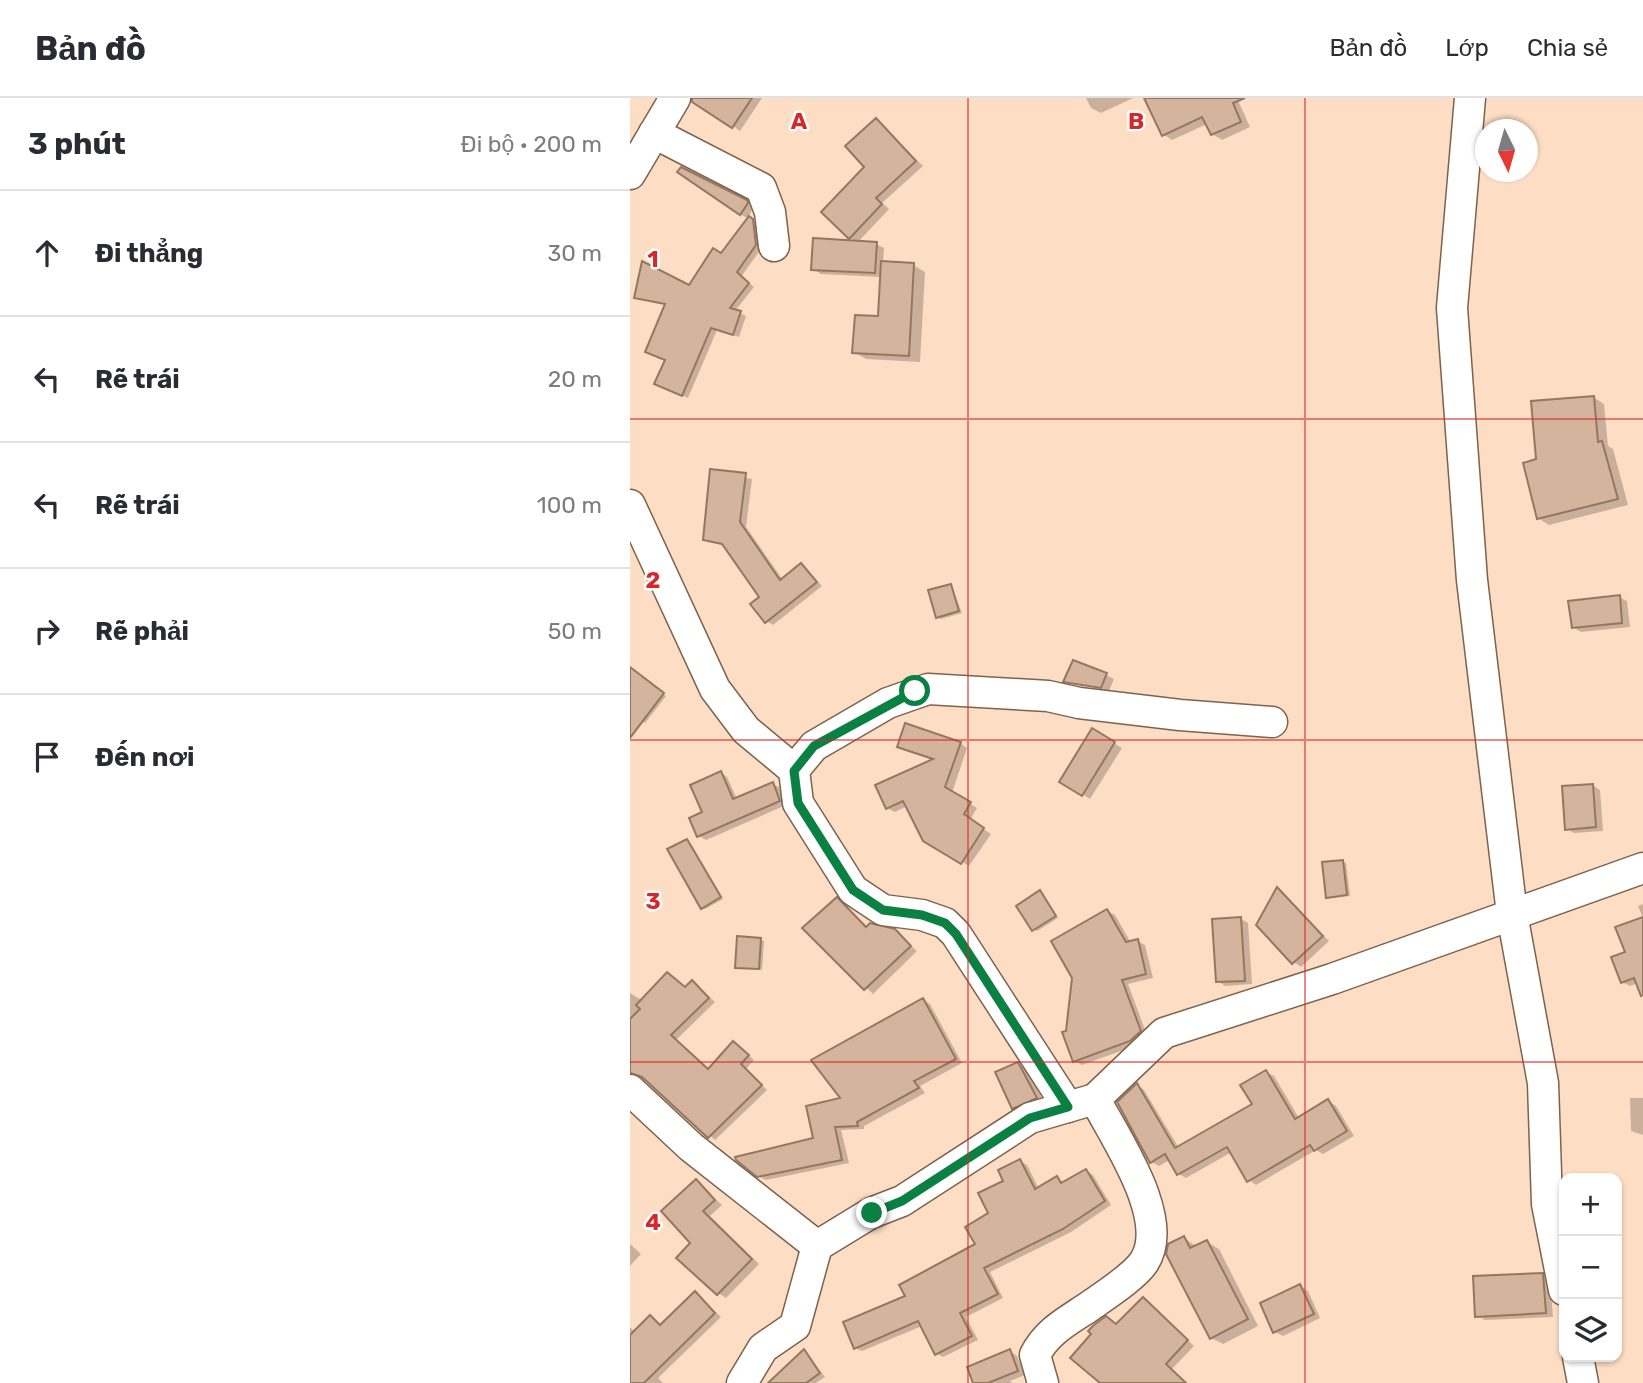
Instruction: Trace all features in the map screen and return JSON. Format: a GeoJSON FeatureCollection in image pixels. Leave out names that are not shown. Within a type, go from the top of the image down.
{"type":"FeatureCollection","features":[{"type":"Feature","properties":{"kind":"street"},"geometry":{"type":"LineString","coordinates":[[630,174],[675,98]]}},
{"type":"Feature","properties":{"kind":"street"},"geometry":{"type":"LineString","coordinates":[[1470,98],[1452,308],[1472,580],[1512,914],[1543,1083],[1546,1204],[1559,1266]]}},
{"type":"Feature","properties":{"kind":"street"},"geometry":{"type":"LineString","coordinates":[[654,133],[733,170],[761,188],[770,212],[774,246]]}},
{"type":"Feature","properties":{"kind":"street"},"geometry":{"type":"LineString","coordinates":[[630,505],[715,690],[746,730],[794,771],[798,803],[853,890],[883,910],[922,915],[945,923],[956,934],[1081,1103],[1145,1195],[1152,1230],[1144,1263],[1105,1296],[1044,1338],[1035,1355],[1043,1383]]}},
{"type":"Feature","properties":{"kind":"street"},"geometry":{"type":"LineString","coordinates":[[794,771],[814,746],[888,703],[928,689],[1048,696],[1079,703],[1180,715],[1272,722]]}},
{"type":"Feature","properties":{"kind":"street"},"geometry":{"type":"LineString","coordinates":[[742,1383],[763,1348],[795,1326],[817,1246],[872,1213],[902,1201],[1030,1118],[1081,1103],[1164,1033],[1332,979],[1643,867]]}},
{"type":"Feature","properties":{"kind":"street"},"geometry":{"type":"LineString","coordinates":[[630,1090],[691,1147],[817,1246]]}},
{"type":"Feature","properties":{"kind":"street"},"geometry":{"type":"LineString","coordinates":[[1579,1362],[1583,1383]]}},
{"type":"Feature","properties":{"kind":"building"},"geometry":{"type":"Polygon","coordinates":[[[692,98],[752,98],[732,128],[692,102],[692,98]]]}},
{"type":"Feature","properties":{"kind":"building"},"geometry":{"type":"Polygon","coordinates":[[[1144,98],[1245,98],[1233,103],[1241,122],[1211,135],[1202,117],[1162,136],[1144,98]]]}},
{"type":"Feature","properties":{"kind":"building"},"geometry":{"type":"Polygon","coordinates":[[[876,118],[916,161],[876,198],[882,204],[849,239],[821,212],[864,167],[845,146],[876,118]]]}},
{"type":"Feature","properties":{"kind":"building"},"geometry":{"type":"Polygon","coordinates":[[[681,167],[747,200],[748,203],[740,215],[677,172],[681,167]]]}},
{"type":"Feature","properties":{"kind":"building"},"geometry":{"type":"Polygon","coordinates":[[[749,216],[753,219],[756,245],[737,272],[749,283],[730,308],[741,311],[733,335],[711,328],[682,396],[654,384],[665,360],[645,352],[665,304],[634,298],[642,261],[689,285],[713,248],[721,253],[749,216]]]}},
{"type":"Feature","properties":{"kind":"building"},"geometry":{"type":"Polygon","coordinates":[[[813,238],[877,242],[875,273],[811,270],[813,238]]]}},
{"type":"Feature","properties":{"kind":"building"},"geometry":{"type":"Polygon","coordinates":[[[881,261],[914,263],[909,356],[852,353],[855,315],[878,316],[881,261]]]}},
{"type":"Feature","properties":{"kind":"building"},"geometry":{"type":"Polygon","coordinates":[[[1594,396],[1598,442],[1602,441],[1618,499],[1537,519],[1523,463],[1536,459],[1531,401],[1594,396]]]}},
{"type":"Feature","properties":{"kind":"building"},"geometry":{"type":"Polygon","coordinates":[[[710,469],[746,473],[740,522],[780,580],[801,563],[817,582],[765,623],[750,604],[759,597],[722,544],[703,540],[710,469]]]}},
{"type":"Feature","properties":{"kind":"building"},"geometry":{"type":"Polygon","coordinates":[[[951,584],[959,611],[936,618],[928,590],[951,584]]]}},
{"type":"Feature","properties":{"kind":"building"},"geometry":{"type":"Polygon","coordinates":[[[1620,595],[1622,623],[1572,628],[1568,601],[1620,595]]]}},
{"type":"Feature","properties":{"kind":"building"},"geometry":{"type":"Polygon","coordinates":[[[1073,660],[1107,673],[1101,688],[1063,682],[1073,660]]]}},
{"type":"Feature","properties":{"kind":"building"},"geometry":{"type":"Polygon","coordinates":[[[630,667],[664,693],[630,738],[630,667]]]}},
{"type":"Feature","properties":{"kind":"building"},"geometry":{"type":"Polygon","coordinates":[[[905,723],[961,742],[945,787],[971,802],[964,814],[984,828],[961,864],[923,841],[903,801],[886,809],[875,785],[933,759],[897,747],[905,723]]]}},
{"type":"Feature","properties":{"kind":"building"},"geometry":{"type":"Polygon","coordinates":[[[1092,728],[1115,742],[1082,796],[1059,782],[1092,728]]]}},
{"type":"Feature","properties":{"kind":"building"},"geometry":{"type":"Polygon","coordinates":[[[721,771],[733,799],[773,782],[780,801],[697,837],[689,818],[702,812],[690,785],[721,771]]]}},
{"type":"Feature","properties":{"kind":"building"},"geometry":{"type":"Polygon","coordinates":[[[1593,784],[1596,827],[1565,830],[1562,786],[1593,784]]]}},
{"type":"Feature","properties":{"kind":"building"},"geometry":{"type":"Polygon","coordinates":[[[687,839],[721,897],[701,909],[667,849],[687,839]]]}},
{"type":"Feature","properties":{"kind":"building"},"geometry":{"type":"Polygon","coordinates":[[[1343,860],[1347,895],[1326,898],[1322,862],[1343,860]]]}},
{"type":"Feature","properties":{"kind":"building"},"geometry":{"type":"Polygon","coordinates":[[[1277,887],[1323,936],[1292,964],[1256,925],[1277,887]]]}},
{"type":"Feature","properties":{"kind":"building"},"geometry":{"type":"Polygon","coordinates":[[[1040,890],[1056,916],[1032,931],[1016,906],[1040,890]]]}},
{"type":"Feature","properties":{"kind":"building"},"geometry":{"type":"Polygon","coordinates":[[[837,897],[866,927],[870,923],[895,929],[911,946],[864,990],[802,928],[837,897]]]}},
{"type":"Feature","properties":{"kind":"building"},"geometry":{"type":"Polygon","coordinates":[[[1107,909],[1126,942],[1138,939],[1146,974],[1122,980],[1141,1031],[1130,1041],[1073,1062],[1062,1032],[1066,1031],[1072,978],[1051,941],[1107,909]]]}},
{"type":"Feature","properties":{"kind":"building"},"geometry":{"type":"Polygon","coordinates":[[[1241,917],[1245,981],[1216,982],[1212,919],[1241,917]]]}},
{"type":"Feature","properties":{"kind":"building"},"geometry":{"type":"Polygon","coordinates":[[[1643,917],[1641,996],[1634,978],[1621,983],[1611,957],[1625,952],[1615,927],[1643,917]]]}},
{"type":"Feature","properties":{"kind":"building"},"geometry":{"type":"Polygon","coordinates":[[[737,936],[761,938],[759,969],[735,968],[737,936]]]}},
{"type":"Feature","properties":{"kind":"building"},"geometry":{"type":"Polygon","coordinates":[[[667,972],[685,987],[692,980],[709,998],[671,1035],[708,1069],[733,1041],[749,1055],[741,1064],[762,1085],[708,1138],[642,1077],[630,1073],[630,1019],[640,1009],[636,1005],[667,972]]]}},
{"type":"Feature","properties":{"kind":"building"},"geometry":{"type":"Polygon","coordinates":[[[923,998],[956,1059],[914,1081],[919,1088],[857,1122],[858,1126],[835,1127],[842,1160],[757,1177],[736,1160],[735,1157],[813,1138],[806,1106],[840,1098],[811,1060],[923,998]]]}},
{"type":"Feature","properties":{"kind":"building"},"geometry":{"type":"Polygon","coordinates":[[[1018,1062],[1037,1098],[1012,1109],[995,1072],[1018,1062]]]}},
{"type":"Feature","properties":{"kind":"building"},"geometry":{"type":"Polygon","coordinates":[[[1266,1070],[1295,1119],[1328,1099],[1347,1131],[1314,1151],[1310,1145],[1247,1182],[1227,1147],[1177,1175],[1165,1154],[1150,1163],[1117,1102],[1137,1083],[1175,1148],[1252,1104],[1240,1085],[1266,1070]]]}},
{"type":"Feature","properties":{"kind":"building"},"geometry":{"type":"Polygon","coordinates":[[[1020,1159],[1035,1189],[1057,1176],[1061,1183],[1086,1169],[1105,1201],[1063,1229],[984,1268],[998,1294],[960,1313],[972,1336],[935,1355],[918,1321],[854,1349],[843,1322],[905,1296],[899,1285],[975,1244],[965,1227],[988,1213],[978,1193],[1003,1181],[998,1170],[1020,1159]]]}},
{"type":"Feature","properties":{"kind":"building"},"geometry":{"type":"Polygon","coordinates":[[[696,1179],[715,1200],[703,1211],[752,1259],[717,1295],[676,1258],[690,1243],[661,1211],[696,1179]]]}},
{"type":"Feature","properties":{"kind":"building"},"geometry":{"type":"Polygon","coordinates":[[[1184,1236],[1190,1248],[1207,1240],[1248,1319],[1210,1339],[1166,1254],[1168,1244],[1184,1236]]]}},
{"type":"Feature","properties":{"kind":"building"},"geometry":{"type":"Polygon","coordinates":[[[1543,1273],[1546,1313],[1475,1317],[1473,1276],[1543,1273]]]}},
{"type":"Feature","properties":{"kind":"building"},"geometry":{"type":"Polygon","coordinates":[[[1300,1284],[1314,1314],[1273,1333],[1260,1303],[1300,1284]]]}},
{"type":"Feature","properties":{"kind":"building"},"geometry":{"type":"Polygon","coordinates":[[[695,1291],[715,1313],[644,1383],[630,1383],[630,1335],[650,1315],[660,1325],[695,1291]]]}},
{"type":"Feature","properties":{"kind":"building"},"geometry":{"type":"Polygon","coordinates":[[[1143,1297],[1188,1340],[1166,1364],[1186,1383],[1100,1383],[1070,1358],[1091,1334],[1088,1331],[1094,1325],[1106,1316],[1116,1324],[1143,1297]]]}},
{"type":"Feature","properties":{"kind":"building"},"geometry":{"type":"Polygon","coordinates":[[[804,1349],[820,1373],[806,1383],[768,1383],[804,1349]]]}},
{"type":"Feature","properties":{"kind":"building"},"geometry":{"type":"Polygon","coordinates":[[[1010,1349],[1018,1371],[988,1383],[973,1383],[967,1367],[1010,1349]]]}},
{"type":"Feature","properties":{"kind":"route"},"geometry":{"type":"LineString","coordinates":[[872,1213],[902,1201],[1030,1118],[1068,1107],[956,934],[945,923],[922,915],[883,910],[853,890],[798,803],[794,771],[801,758],[814,746],[888,703],[915,691]]}}]}
